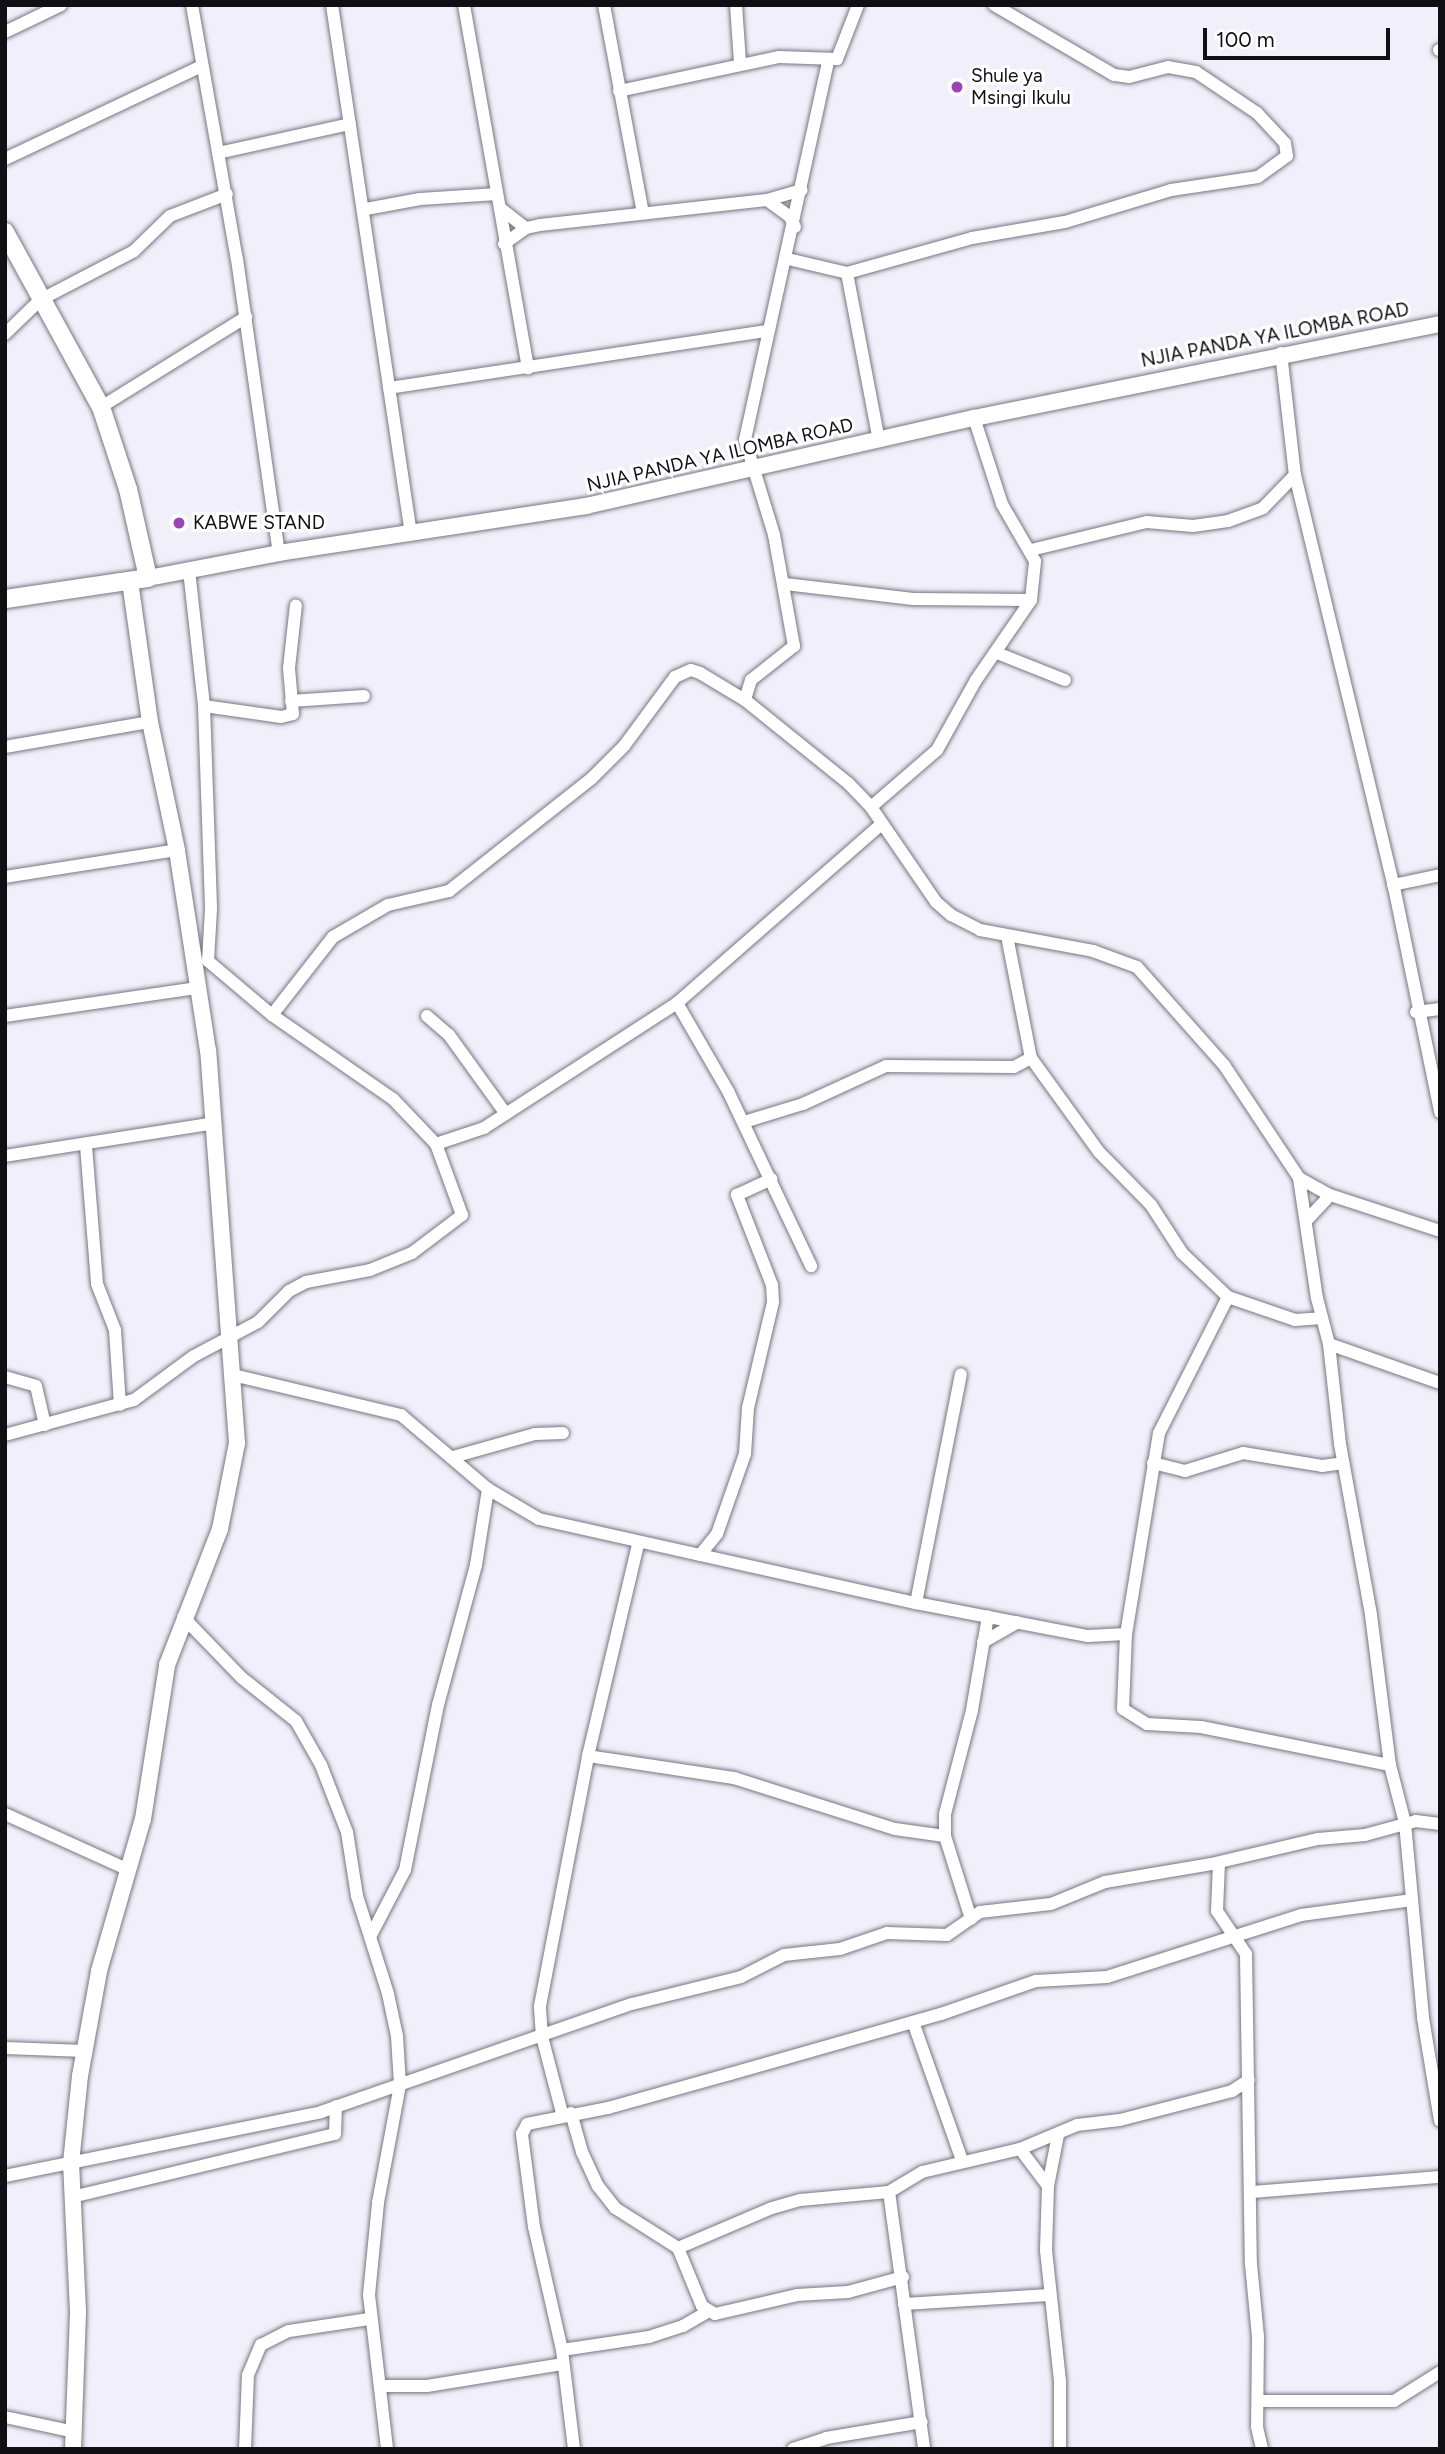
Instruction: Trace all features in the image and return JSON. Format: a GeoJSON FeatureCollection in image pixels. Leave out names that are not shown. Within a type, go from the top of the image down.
{"type":"FeatureCollection","features":[{"type":"Feature","properties":{"kind":"main road"},"geometry":{"type":"LineString","coordinates":[[5,232],[101,407],[128,489],[139,580]]}},
{"type":"Feature","properties":{"kind":"main road","name":"NJIA PANDA YA ILOMBA ROAD"},"geometry":{"type":"LineString","coordinates":[[5,599],[139,580]]}},
{"type":"Feature","properties":{"kind":"street"},"geometry":{"type":"LineString","coordinates":[[5,32],[61,5]]}},
{"type":"Feature","properties":{"kind":"street"},"geometry":{"type":"LineString","coordinates":[[192,5],[227,194],[279,553]]}},
{"type":"Feature","properties":{"kind":"street"},"geometry":{"type":"LineString","coordinates":[[332,5],[349,124],[366,209],[411,534]]}},
{"type":"Feature","properties":{"kind":"street"},"geometry":{"type":"LineString","coordinates":[[464,5],[504,244],[528,368]]}},
{"type":"Feature","properties":{"kind":"street"},"geometry":{"type":"LineString","coordinates":[[604,5],[643,213]]}},
{"type":"Feature","properties":{"kind":"street"},"geometry":{"type":"LineString","coordinates":[[736,5],[740,62]]}},
{"type":"Feature","properties":{"kind":"street"},"geometry":{"type":"LineString","coordinates":[[619,91],[740,62],[779,57],[828,62],[841,55],[858,5]]}},
{"type":"Feature","properties":{"kind":"street"},"geometry":{"type":"LineString","coordinates":[[788,259],[847,274],[972,238],[1065,222],[1171,190],[1258,177],[1287,156],[1285,143],[1257,113],[1196,72],[1168,66],[1129,77],[1114,75],[994,5]]}},
{"type":"Feature","properties":{"kind":"street"},"geometry":{"type":"LineString","coordinates":[[745,700],[751,680],[792,651],[794,635],[785,584],[745,440],[766,331],[788,259],[828,62]]}},
{"type":"Feature","properties":{"kind":"street"},"geometry":{"type":"LineString","coordinates":[[5,159],[202,66]]}},
{"type":"Feature","properties":{"kind":"street"},"geometry":{"type":"LineString","coordinates":[[218,153],[349,124]]}},
{"type":"Feature","properties":{"kind":"street"},"geometry":{"type":"LineString","coordinates":[[504,244],[526,228],[606,221],[643,213],[766,200],[802,190]]}},
{"type":"Feature","properties":{"kind":"street"},"geometry":{"type":"LineString","coordinates":[[5,334],[40,300],[113,265],[170,216],[227,194]]}},
{"type":"Feature","properties":{"kind":"street"},"geometry":{"type":"LineString","coordinates":[[366,209],[420,199],[497,194]]}},
{"type":"Feature","properties":{"kind":"street"},"geometry":{"type":"LineString","coordinates":[[766,200],[790,216],[795,227]]}},
{"type":"Feature","properties":{"kind":"street"},"geometry":{"type":"LineString","coordinates":[[500,208],[526,228]]}},
{"type":"Feature","properties":{"kind":"street"},"geometry":{"type":"LineString","coordinates":[[847,274],[879,441]]}},
{"type":"Feature","properties":{"kind":"street"},"geometry":{"type":"LineString","coordinates":[[101,407],[246,317]]}},
{"type":"Feature","properties":{"kind":"street","name":"NJIA PANDA YA ILOMBA ROAD"},"geometry":{"type":"LineString","coordinates":[[139,580],[279,553],[586,506],[974,418],[1281,353],[1440,324]]}},
{"type":"Feature","properties":{"kind":"street"},"geometry":{"type":"LineString","coordinates":[[389,388],[766,331]]}},
{"type":"Feature","properties":{"kind":"street"},"geometry":{"type":"LineString","coordinates":[[1281,353],[1296,475],[1393,885],[1416,1012],[1440,1112]]}},
{"type":"Feature","properties":{"kind":"street"},"geometry":{"type":"LineString","coordinates":[[870,807],[937,750],[976,680],[1031,600],[1037,572],[1031,550],[1002,504],[974,418]]}},
{"type":"Feature","properties":{"kind":"street"},"geometry":{"type":"LineString","coordinates":[[1031,550],[1147,522],[1193,526],[1228,521],[1263,508],[1296,475]]}},
{"type":"Feature","properties":{"kind":"street"},"geometry":{"type":"LineString","coordinates":[[5,1436],[120,1405],[145,1394],[194,1356],[258,1322],[289,1291],[306,1282],[369,1270],[412,1253],[463,1215],[436,1144],[382,1090],[272,1015],[208,961],[211,909],[204,706],[189,570]]}},
{"type":"Feature","properties":{"kind":"street"},"geometry":{"type":"LineString","coordinates":[[73,2449],[78,2311],[71,2163],[85,2051],[99,1970],[143,1819],[167,1665],[183,1617],[220,1529],[237,1443],[210,1124],[208,1051],[196,988],[177,850],[150,722],[139,580]]}},
{"type":"Feature","properties":{"kind":"street"},"geometry":{"type":"LineString","coordinates":[[785,584],[913,599],[1031,600]]}},
{"type":"Feature","properties":{"kind":"street"},"geometry":{"type":"LineString","coordinates":[[204,706],[281,718],[293,714],[289,667],[296,605]]}},
{"type":"Feature","properties":{"kind":"street"},"geometry":{"type":"LineString","coordinates":[[997,653],[1065,680]]}},
{"type":"Feature","properties":{"kind":"street"},"geometry":{"type":"LineString","coordinates":[[272,1015],[333,937],[388,905],[449,891],[592,778],[624,746],[675,677],[691,670],[745,700],[815,754],[870,807],[880,825],[943,908],[964,924],[1007,936],[1119,958],[1146,973],[1224,1065],[1299,1178],[1322,1318],[1329,1344],[1343,1463],[1371,1615],[1390,1765],[1405,1823],[1423,2018],[1440,2121]]}},
{"type":"Feature","properties":{"kind":"street"},"geometry":{"type":"LineString","coordinates":[[291,701],[364,696]]}},
{"type":"Feature","properties":{"kind":"street"},"geometry":{"type":"LineString","coordinates":[[5,747],[150,722]]}},
{"type":"Feature","properties":{"kind":"street"},"geometry":{"type":"LineString","coordinates":[[436,1144],[450,1143],[506,1114],[677,1003],[880,825]]}},
{"type":"Feature","properties":{"kind":"street"},"geometry":{"type":"LineString","coordinates":[[5,877],[177,850]]}},
{"type":"Feature","properties":{"kind":"street"},"geometry":{"type":"LineString","coordinates":[[1393,885],[1440,875]]}},
{"type":"Feature","properties":{"kind":"street"},"geometry":{"type":"LineString","coordinates":[[1007,936],[1031,1058],[1099,1153],[1151,1205],[1182,1253],[1228,1297],[1295,1320],[1322,1318]]}},
{"type":"Feature","properties":{"kind":"street"},"geometry":{"type":"LineString","coordinates":[[5,1016],[196,988]]}},
{"type":"Feature","properties":{"kind":"street"},"geometry":{"type":"LineString","coordinates":[[677,1003],[744,1122],[811,1266]]}},
{"type":"Feature","properties":{"kind":"street"},"geometry":{"type":"LineString","coordinates":[[1416,1012],[1440,1009]]}},
{"type":"Feature","properties":{"kind":"street"},"geometry":{"type":"LineString","coordinates":[[427,1016],[449,1035],[506,1114]]}},
{"type":"Feature","properties":{"kind":"street"},"geometry":{"type":"LineString","coordinates":[[744,1122],[803,1104],[886,1066],[1014,1067],[1031,1058]]}},
{"type":"Feature","properties":{"kind":"street"},"geometry":{"type":"LineString","coordinates":[[5,1156],[86,1146],[210,1124]]}},
{"type":"Feature","properties":{"kind":"street"},"geometry":{"type":"LineString","coordinates":[[86,1146],[97,1284],[115,1330],[120,1405]]}},
{"type":"Feature","properties":{"kind":"street"},"geometry":{"type":"LineString","coordinates":[[1299,1178],[1330,1195],[1440,1231]]}},
{"type":"Feature","properties":{"kind":"street"},"geometry":{"type":"LineString","coordinates":[[700,1555],[718,1534],[745,1454],[748,1408],[773,1309],[772,1285],[737,1195],[772,1179]]}},
{"type":"Feature","properties":{"kind":"street"},"geometry":{"type":"LineString","coordinates":[[1306,1221],[1330,1195]]}},
{"type":"Feature","properties":{"kind":"street"},"geometry":{"type":"LineString","coordinates":[[1228,1297],[1159,1433],[1126,1634],[1122,1700],[1128,1716],[1147,1724],[1201,1727],[1390,1765]]}},
{"type":"Feature","properties":{"kind":"street"},"geometry":{"type":"LineString","coordinates":[[1329,1344],[1440,1383]]}},
{"type":"Feature","properties":{"kind":"street"},"geometry":{"type":"LineString","coordinates":[[916,1604],[961,1374]]}},
{"type":"Feature","properties":{"kind":"street"},"geometry":{"type":"LineString","coordinates":[[233,1376],[384,1408],[415,1424],[488,1489],[539,1519],[638,1544],[700,1555],[916,1604],[1088,1636],[1126,1634]]}},
{"type":"Feature","properties":{"kind":"street"},"geometry":{"type":"LineString","coordinates":[[5,1377],[36,1386],[44,1425]]}},
{"type":"Feature","properties":{"kind":"street"},"geometry":{"type":"LineString","coordinates":[[453,1457],[535,1434],[562,1433]]}},
{"type":"Feature","properties":{"kind":"street"},"geometry":{"type":"LineString","coordinates":[[1153,1463],[1185,1471],[1243,1452],[1322,1466],[1343,1463]]}},
{"type":"Feature","properties":{"kind":"street"},"geometry":{"type":"LineString","coordinates":[[371,1935],[406,1865],[438,1705],[476,1565],[488,1489]]}},
{"type":"Feature","properties":{"kind":"street"},"geometry":{"type":"LineString","coordinates":[[638,1544],[588,1756],[540,2006],[542,2037],[567,2113],[598,2186],[615,2208],[678,2248],[707,2312]]}},
{"type":"Feature","properties":{"kind":"street"},"geometry":{"type":"LineString","coordinates":[[971,1919],[945,1836],[951,1785],[972,1710],[988,1616]]}},
{"type":"Feature","properties":{"kind":"street"},"geometry":{"type":"LineString","coordinates":[[183,1617],[248,1683],[296,1721],[321,1765],[344,1822],[357,1896],[371,1935],[396,2027],[400,2085],[377,2203],[369,2319],[381,2386],[387,2449]]}},
{"type":"Feature","properties":{"kind":"street"},"geometry":{"type":"LineString","coordinates":[[983,1642],[1018,1622]]}},
{"type":"Feature","properties":{"kind":"street"},"geometry":{"type":"LineString","coordinates":[[588,1756],[734,1778],[895,1829],[945,1836]]}},
{"type":"Feature","properties":{"kind":"street"},"geometry":{"type":"LineString","coordinates":[[5,1814],[128,1870]]}},
{"type":"Feature","properties":{"kind":"street"},"geometry":{"type":"LineString","coordinates":[[5,2176],[244,2130],[336,2106],[632,2004],[741,1977],[785,1955],[840,1949],[887,1933],[947,1935],[991,1909],[1060,1902],[1105,1882],[1219,1863],[1318,1839],[1365,1835],[1405,1823],[1440,1824]]}},
{"type":"Feature","properties":{"kind":"street"},"geometry":{"type":"LineString","coordinates":[[1219,1863],[1217,1911],[1245,1954],[1252,2192],[1251,2264],[1258,2337],[1258,2401],[1262,2449]]}},
{"type":"Feature","properties":{"kind":"street"},"geometry":{"type":"LineString","coordinates":[[573,2449],[562,2350],[534,2227],[522,2134],[531,2121],[627,2103],[913,2022],[1036,1980],[1107,1977],[1301,1915],[1412,1900]]}},
{"type":"Feature","properties":{"kind":"street"},"geometry":{"type":"LineString","coordinates":[[913,2022],[961,2160]]}},
{"type":"Feature","properties":{"kind":"street"},"geometry":{"type":"LineString","coordinates":[[5,2048],[85,2051]]}},
{"type":"Feature","properties":{"kind":"street"},"geometry":{"type":"LineString","coordinates":[[678,2248],[800,2200],[889,2192],[922,2172],[961,2160],[1020,2150],[1058,2135],[1077,2124],[1120,2120],[1232,2091],[1249,2080]]}},
{"type":"Feature","properties":{"kind":"street"},"geometry":{"type":"LineString","coordinates":[[1232,2091],[1250,2098]]}},
{"type":"Feature","properties":{"kind":"street"},"geometry":{"type":"LineString","coordinates":[[72,2197],[335,2134],[336,2106]]}},
{"type":"Feature","properties":{"kind":"street"},"geometry":{"type":"LineString","coordinates":[[1058,2135],[1048,2186],[1049,2295],[1060,2382],[1060,2449]]}},
{"type":"Feature","properties":{"kind":"street"},"geometry":{"type":"LineString","coordinates":[[1020,2150],[1048,2186]]}},
{"type":"Feature","properties":{"kind":"street"},"geometry":{"type":"LineString","coordinates":[[1252,2192],[1440,2177]]}},
{"type":"Feature","properties":{"kind":"street"},"geometry":{"type":"LineString","coordinates":[[889,2192],[924,2449]]}},
{"type":"Feature","properties":{"kind":"street"},"geometry":{"type":"LineString","coordinates":[[562,2350],[649,2337],[682,2326],[707,2312],[770,2305],[797,2295],[848,2292],[902,2277]]}},
{"type":"Feature","properties":{"kind":"street"},"geometry":{"type":"LineString","coordinates":[[904,2304],[1049,2295]]}},
{"type":"Feature","properties":{"kind":"street"},"geometry":{"type":"LineString","coordinates":[[245,2449],[248,2375],[261,2345],[289,2331],[369,2319]]}},
{"type":"Feature","properties":{"kind":"street"},"geometry":{"type":"LineString","coordinates":[[381,2386],[427,2386],[563,2364]]}},
{"type":"Feature","properties":{"kind":"street"},"geometry":{"type":"LineString","coordinates":[[1258,2401],[1401,2400],[1440,2372]]}},
{"type":"Feature","properties":{"kind":"street"},"geometry":{"type":"LineString","coordinates":[[5,2417],[75,2432]]}},
{"type":"Feature","properties":{"kind":"street"},"geometry":{"type":"LineString","coordinates":[[793,2449],[825,2438],[922,2422]]}},
{"type":"Feature","properties":{"kind":"place","name":"Shule ya Msingi Ikulu"},"geometry":{"type":"Point","coordinates":[957,87]}},
{"type":"Feature","properties":{"kind":"place","name":"KABWE STAND"},"geometry":{"type":"Point","coordinates":[179,523]}}]}
